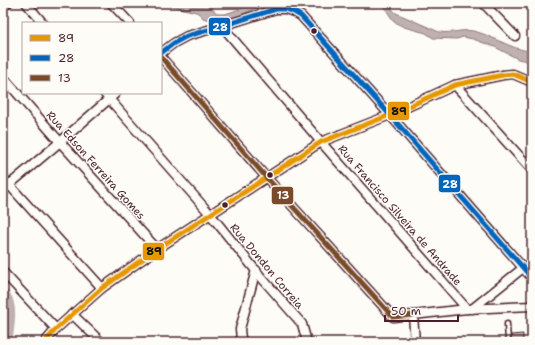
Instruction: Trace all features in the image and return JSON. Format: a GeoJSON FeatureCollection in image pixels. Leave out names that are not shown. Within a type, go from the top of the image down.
{"type":"FeatureCollection","features":[{"type":"Feature","properties":{"kind":"street"},"geometry":{"type":"LineString","coordinates":[[3,7],[8,3]]}},
{"type":"Feature","properties":{"kind":"street"},"geometry":{"type":"LineString","coordinates":[[26,3],[42,22]]}},
{"type":"Feature","properties":{"kind":"street"},"geometry":{"type":"LineString","coordinates":[[111,3],[129,22]]}},
{"type":"Feature","properties":{"kind":"street"},"geometry":{"type":"LineString","coordinates":[[483,3],[515,36]]}},
{"type":"Feature","properties":{"kind":"street"},"geometry":{"type":"LineString","coordinates":[[162,52],[174,43],[187,36],[276,9],[286,9],[301,16],[390,115],[532,278]]}},
{"type":"Feature","properties":{"kind":"street","name":"Rua Francisco Silveira de Andrade"},"geometry":{"type":"LineString","coordinates":[[222,26],[321,142],[470,309]]}},
{"type":"Feature","properties":{"kind":"street"},"geometry":{"type":"LineString","coordinates":[[162,58],[266,177],[393,316],[470,309],[532,306]]}},
{"type":"Feature","properties":{"kind":"street"},"geometry":{"type":"LineString","coordinates":[[45,342],[56,329],[102,288],[157,249],[321,142],[390,115],[455,85],[503,74],[513,74],[532,82]]}},
{"type":"Feature","properties":{"kind":"street","name":"Rua Edson Ferreira Gomes"},"geometry":{"type":"LineString","coordinates":[[3,77],[157,249]]}},
{"type":"Feature","properties":{"kind":"street"},"geometry":{"type":"LineString","coordinates":[[455,85],[532,170]]}},
{"type":"Feature","properties":{"kind":"street"},"geometry":{"type":"LineString","coordinates":[[6,188],[60,142],[106,96]]}},
{"type":"Feature","properties":{"kind":"street","name":"Rua Dondon Correia"},"geometry":{"type":"LineString","coordinates":[[106,96],[210,214],[302,324],[307,342]]}},
{"type":"Feature","properties":{"kind":"street"},"geometry":{"type":"LineString","coordinates":[[3,178],[6,188],[102,288]]}},
{"type":"Feature","properties":{"kind":"street"},"geometry":{"type":"LineString","coordinates":[[470,309],[523,268]]}},
{"type":"Feature","properties":{"kind":"street"},"geometry":{"type":"LineString","coordinates":[[244,342],[241,339],[240,329],[256,270]]}},
{"type":"Feature","properties":{"kind":"street"},"geometry":{"type":"LineString","coordinates":[[3,272],[56,329]]}},
{"type":"Feature","properties":{"kind":"street"},"geometry":{"type":"LineString","coordinates":[[72,314],[101,342]]}},
{"type":"Feature","properties":{"kind":"street"},"geometry":{"type":"LineString","coordinates":[[413,315],[415,342]]}},
{"type":"Feature","properties":{"kind":"lane"},"geometry":{"type":"LineString","coordinates":[[507,324],[508,342]]}},
{"type":"Feature","properties":{"kind":"shaded area"},"geometry":{"type":"Polygon","coordinates":[[[164,3],[185,3],[193,6],[210,5],[215,12],[225,14],[243,8],[250,3],[270,3],[231,19],[217,20],[206,19],[196,12],[164,3]]]}},
{"type":"Feature","properties":{"kind":"shaded area"},"geometry":{"type":"Polygon","coordinates":[[[378,3],[390,3],[392,9],[396,13],[439,32],[478,32],[513,47],[532,52],[532,68],[529,66],[527,61],[518,59],[495,47],[473,39],[463,37],[457,39],[433,38],[426,33],[404,27],[393,20],[384,7],[378,3]]]}},
{"type":"Feature","properties":{"kind":"building"},"geometry":{"type":"Polygon","coordinates":[[[523,334],[523,342],[511,342],[511,335],[523,334]]]}},
{"type":"Feature","properties":{"kind":"waterway"},"geometry":{"type":"LineString","coordinates":[[3,298],[7,313],[4,342]]}},
{"type":"Feature","properties":{"kind":"transit line","name":"28"},"geometry":{"type":"LineString","coordinates":[[162,52],[174,43],[187,36],[276,9],[286,9],[301,16],[390,115],[532,278]]}},
{"type":"Feature","properties":{"kind":"transit line","name":"13"},"geometry":{"type":"LineString","coordinates":[[162,58],[266,177],[393,317],[413,315]]}},
{"type":"Feature","properties":{"kind":"transit line","name":"89"},"geometry":{"type":"LineString","coordinates":[[45,342],[56,329],[102,288],[157,249],[321,142],[390,115],[455,85],[513,74],[532,82]]}}]}
